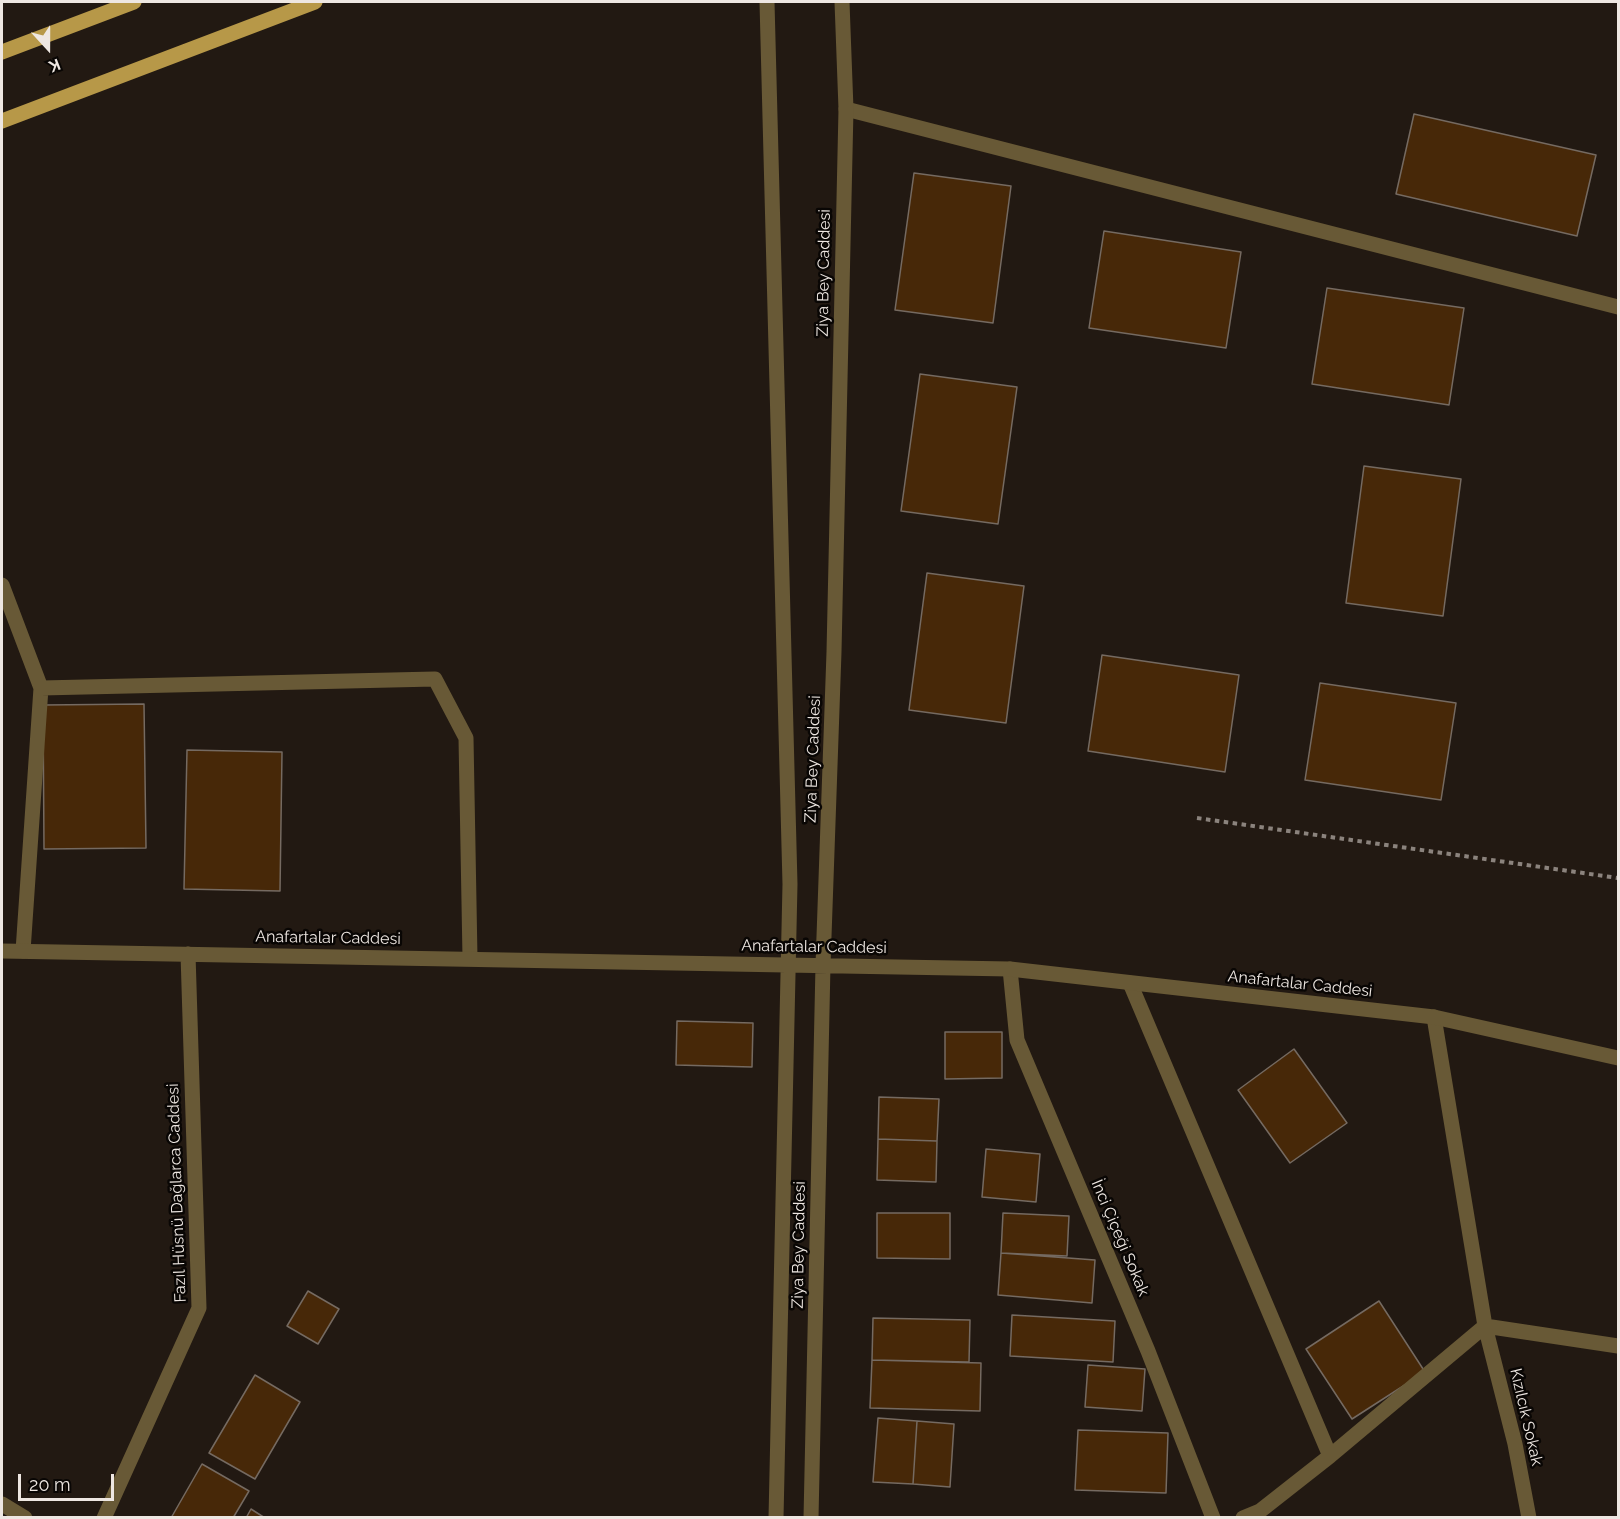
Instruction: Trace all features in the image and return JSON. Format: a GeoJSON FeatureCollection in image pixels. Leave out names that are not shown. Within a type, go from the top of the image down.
{"type":"FeatureCollection","features":[{"type":"Feature","properties":{"kind":"main road"},"geometry":{"type":"LineString","coordinates":[[2,52],[134,2]]}},
{"type":"Feature","properties":{"kind":"main road"},"geometry":{"type":"LineString","coordinates":[[2,121],[315,2]]}},
{"type":"Feature","properties":{"kind":"street","name":"Ziya Bey Caddesi"},"geometry":{"type":"LineString","coordinates":[[767,2],[790,873],[776,1518]]}},
{"type":"Feature","properties":{"kind":"street","name":"Ziya Bey Caddesi"},"geometry":{"type":"LineString","coordinates":[[811,1518],[823,965],[834,675],[846,109],[842,2]]}},
{"type":"Feature","properties":{"kind":"street"},"geometry":{"type":"LineString","coordinates":[[846,109],[1618,307]]}},
{"type":"Feature","properties":{"kind":"street"},"geometry":{"type":"LineString","coordinates":[[2,585],[41,688],[23,951]]}},
{"type":"Feature","properties":{"kind":"street"},"geometry":{"type":"LineString","coordinates":[[41,688],[435,679],[466,738],[470,958]]}},
{"type":"Feature","properties":{"kind":"street","name":"Anafartalar Caddesi"},"geometry":{"type":"LineString","coordinates":[[2,951],[1010,969],[1434,1017],[1618,1058]]}},
{"type":"Feature","properties":{"kind":"street","name":"Fazıl Hüsnü Dağlarca Caddesi"},"geometry":{"type":"LineString","coordinates":[[104,1518],[199,1308],[188,954]]}},
{"type":"Feature","properties":{"kind":"street","name":"İnci Çiçeği Sokak"},"geometry":{"type":"LineString","coordinates":[[1010,969],[1017,1040],[1148,1351],[1213,1518]]}},
{"type":"Feature","properties":{"kind":"street"},"geometry":{"type":"LineString","coordinates":[[1130,983],[1330,1456]]}},
{"type":"Feature","properties":{"kind":"street","name":"Kızılcık Sokak"},"geometry":{"type":"LineString","coordinates":[[1434,1017],[1485,1326],[1515,1444],[1529,1518]]}},
{"type":"Feature","properties":{"kind":"street"},"geometry":{"type":"LineString","coordinates":[[1243,1518],[1260,1514],[1485,1326],[1618,1346]]}},
{"type":"Feature","properties":{"kind":"street"},"geometry":{"type":"LineString","coordinates":[[2,1504],[25,1518]]}},
{"type":"Feature","properties":{"kind":"path"},"geometry":{"type":"LineString","coordinates":[[1197,818],[1618,878]]}},
{"type":"Feature","properties":{"kind":"building"},"geometry":{"type":"Polygon","coordinates":[[[1414,114],[1596,155],[1577,236],[1396,194],[1414,114]]]}},
{"type":"Feature","properties":{"kind":"building"},"geometry":{"type":"Polygon","coordinates":[[[914,173],[1011,186],[993,323],[895,310],[914,173]]]}},
{"type":"Feature","properties":{"kind":"building"},"geometry":{"type":"Polygon","coordinates":[[[1104,231],[1241,252],[1226,348],[1089,328],[1104,231]]]}},
{"type":"Feature","properties":{"kind":"building"},"geometry":{"type":"Polygon","coordinates":[[[1327,288],[1464,308],[1449,405],[1312,384],[1327,288]]]}},
{"type":"Feature","properties":{"kind":"building"},"geometry":{"type":"Polygon","coordinates":[[[920,374],[1017,387],[998,524],[901,511],[920,374]]]}},
{"type":"Feature","properties":{"kind":"building"},"geometry":{"type":"Polygon","coordinates":[[[1364,466],[1461,479],[1443,616],[1346,603],[1364,466]]]}},
{"type":"Feature","properties":{"kind":"building"},"geometry":{"type":"Polygon","coordinates":[[[927,573],[1024,586],[1006,723],[909,710],[927,573]]]}},
{"type":"Feature","properties":{"kind":"building"},"geometry":{"type":"Polygon","coordinates":[[[1102,655],[1239,675],[1225,772],[1088,751],[1102,655]]]}},
{"type":"Feature","properties":{"kind":"building"},"geometry":{"type":"Polygon","coordinates":[[[1320,683],[1456,703],[1441,800],[1305,780],[1320,683]]]}},
{"type":"Feature","properties":{"kind":"building"},"geometry":{"type":"Polygon","coordinates":[[[144,704],[146,848],[44,849],[43,705],[144,704]]]}},
{"type":"Feature","properties":{"kind":"building"},"geometry":{"type":"Polygon","coordinates":[[[187,750],[282,752],[280,891],[184,889],[187,750]]]}},
{"type":"Feature","properties":{"kind":"building"},"geometry":{"type":"Polygon","coordinates":[[[677,1021],[753,1023],[752,1067],[676,1065],[677,1021]]]}},
{"type":"Feature","properties":{"kind":"building"},"geometry":{"type":"Polygon","coordinates":[[[945,1032],[1002,1032],[1002,1078],[945,1079],[945,1032]]]}},
{"type":"Feature","properties":{"kind":"building"},"geometry":{"type":"Polygon","coordinates":[[[1294,1049],[1347,1123],[1290,1163],[1238,1090],[1294,1049]]]}},
{"type":"Feature","properties":{"kind":"building"},"geometry":{"type":"Polygon","coordinates":[[[879,1097],[939,1099],[937,1141],[878,1139],[879,1097]]]}},
{"type":"Feature","properties":{"kind":"building"},"geometry":{"type":"Polygon","coordinates":[[[878,1139],[937,1141],[936,1182],[877,1180],[878,1139]]]}},
{"type":"Feature","properties":{"kind":"building"},"geometry":{"type":"Polygon","coordinates":[[[986,1149],[1040,1154],[1036,1202],[982,1197],[986,1149]]]}},
{"type":"Feature","properties":{"kind":"building"},"geometry":{"type":"Polygon","coordinates":[[[877,1213],[950,1213],[950,1259],[877,1258],[877,1213]]]}},
{"type":"Feature","properties":{"kind":"building"},"geometry":{"type":"Polygon","coordinates":[[[1003,1213],[1069,1216],[1067,1256],[1001,1253],[1003,1213]]]}},
{"type":"Feature","properties":{"kind":"building"},"geometry":{"type":"Polygon","coordinates":[[[1001,1253],[1095,1260],[1092,1303],[998,1295],[1001,1253]]]}},
{"type":"Feature","properties":{"kind":"building"},"geometry":{"type":"Polygon","coordinates":[[[308,1291],[339,1309],[318,1344],[287,1326],[308,1291]]]}},
{"type":"Feature","properties":{"kind":"building"},"geometry":{"type":"Polygon","coordinates":[[[1379,1301],[1425,1372],[1352,1419],[1306,1349],[1379,1301]]]}},
{"type":"Feature","properties":{"kind":"building"},"geometry":{"type":"Polygon","coordinates":[[[1012,1315],[1115,1321],[1113,1362],[1010,1356],[1012,1315]]]}},
{"type":"Feature","properties":{"kind":"building"},"geometry":{"type":"Polygon","coordinates":[[[873,1318],[970,1320],[969,1362],[872,1360],[873,1318]]]}},
{"type":"Feature","properties":{"kind":"building"},"geometry":{"type":"Polygon","coordinates":[[[872,1360],[981,1363],[980,1411],[870,1408],[872,1360]]]}},
{"type":"Feature","properties":{"kind":"building"},"geometry":{"type":"Polygon","coordinates":[[[1088,1365],[1145,1369],[1142,1411],[1085,1407],[1088,1365]]]}},
{"type":"Feature","properties":{"kind":"building"},"geometry":{"type":"Polygon","coordinates":[[[255,1375],[300,1402],[255,1479],[209,1453],[255,1375]]]}},
{"type":"Feature","properties":{"kind":"building"},"geometry":{"type":"Polygon","coordinates":[[[878,1418],[917,1421],[913,1484],[873,1482],[878,1418]]]}},
{"type":"Feature","properties":{"kind":"building"},"geometry":{"type":"Polygon","coordinates":[[[917,1421],[954,1424],[950,1487],[913,1484],[917,1421]]]}},
{"type":"Feature","properties":{"kind":"building"},"geometry":{"type":"Polygon","coordinates":[[[1078,1430],[1168,1433],[1166,1493],[1075,1490],[1078,1430]]]}},
{"type":"Feature","properties":{"kind":"building"},"geometry":{"type":"Polygon","coordinates":[[[202,1464],[249,1491],[233,1518],[171,1518],[202,1464]]]}},
{"type":"Feature","properties":{"kind":"building"},"geometry":{"type":"Polygon","coordinates":[[[251,1509],[265,1518],[246,1518],[251,1509]]]}}]}
